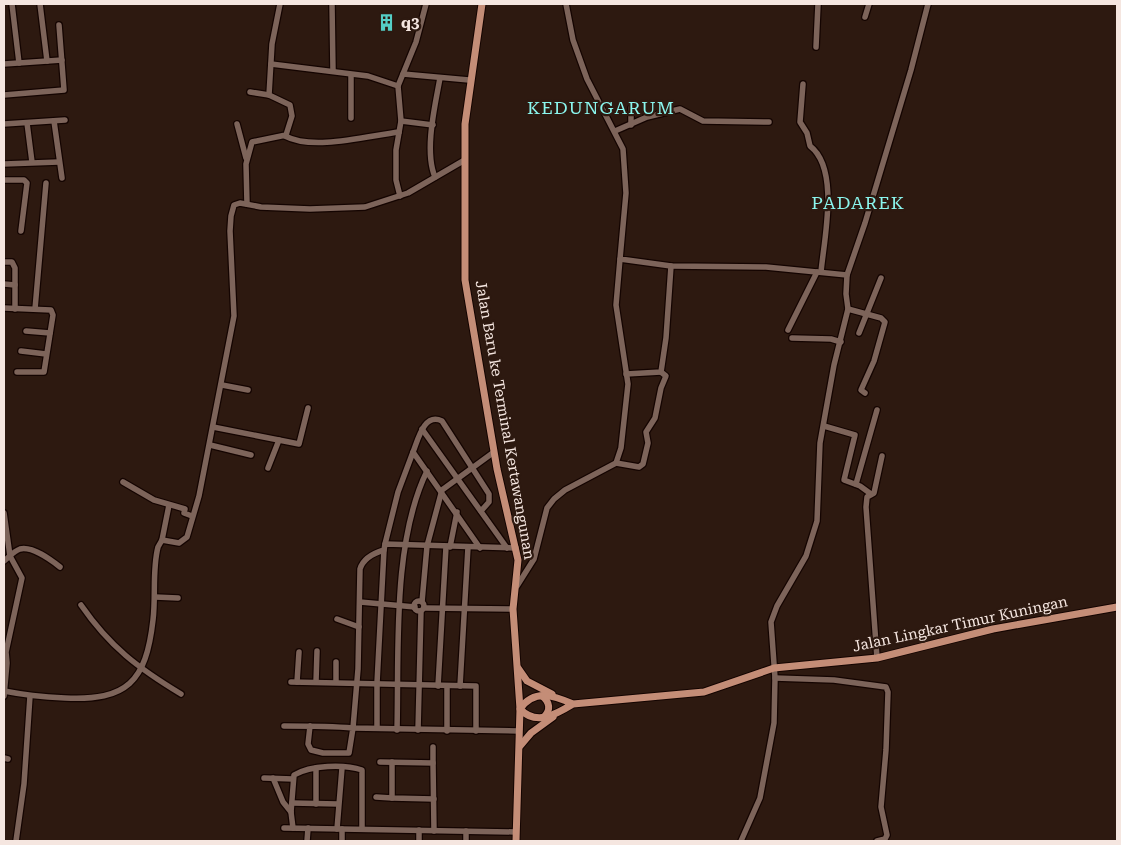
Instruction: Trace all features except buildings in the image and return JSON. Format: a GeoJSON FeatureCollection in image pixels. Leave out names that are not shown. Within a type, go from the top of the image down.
{"type":"FeatureCollection","features":[{"type":"Feature","properties":{"kind":"main road","name":"Jalan Baru ke Terminal Kertawangunan"},"geometry":{"type":"LineString","coordinates":[[482,4],[469,80],[463,161],[465,280],[494,452],[505,509],[516,548],[517,586],[513,609],[520,709],[516,841]]}},
{"type":"Feature","properties":{"kind":"main road","name":"Jalan Lingkar Timur Kuningan"},"geometry":{"type":"LineString","coordinates":[[543,718],[573,704],[704,692],[774,668],[877,658],[993,629],[1117,607]]}},
{"type":"Feature","properties":{"kind":"main road"},"geometry":{"type":"LineString","coordinates":[[517,665],[528,681],[573,704]]}},
{"type":"Feature","properties":{"kind":"main road"},"geometry":{"type":"LineString","coordinates":[[541,696],[547,700],[549,706],[548,712],[543,718],[532,718],[520,709],[530,698],[541,696],[558,697]]}},
{"type":"Feature","properties":{"kind":"main road"},"geometry":{"type":"LineString","coordinates":[[519,747],[531,733],[559,712]]}},
{"type":"Feature","properties":{"kind":"street"},"geometry":{"type":"LineString","coordinates":[[12,4],[19,63]]}},
{"type":"Feature","properties":{"kind":"street"},"geometry":{"type":"LineString","coordinates":[[40,4],[47,61]]}},
{"type":"Feature","properties":{"kind":"street"},"geometry":{"type":"LineString","coordinates":[[269,95],[271,64],[280,4]]}},
{"type":"Feature","properties":{"kind":"street"},"geometry":{"type":"LineString","coordinates":[[332,4],[333,71]]}},
{"type":"Feature","properties":{"kind":"street"},"geometry":{"type":"LineString","coordinates":[[400,196],[396,180],[396,150],[401,121],[398,86],[416,42],[426,4]]}},
{"type":"Feature","properties":{"kind":"street"},"geometry":{"type":"LineString","coordinates":[[566,4],[580,63],[623,149],[626,193],[616,305],[628,384],[621,448],[616,463]]}},
{"type":"Feature","properties":{"kind":"street"},"geometry":{"type":"LineString","coordinates":[[816,47],[818,4]]}},
{"type":"Feature","properties":{"kind":"street"},"geometry":{"type":"LineString","coordinates":[[865,17],[868,4]]}},
{"type":"Feature","properties":{"kind":"street"},"geometry":{"type":"LineString","coordinates":[[741,841],[760,798],[774,723],[775,678],[771,622],[777,606],[806,556],[817,521],[820,443],[848,309],[846,294],[847,275],[865,223],[911,70],[928,4]]}},
{"type":"Feature","properties":{"kind":"street"},"geometry":{"type":"LineString","coordinates":[[4,95],[62,91],[64,88],[59,25]]}},
{"type":"Feature","properties":{"kind":"street"},"geometry":{"type":"LineString","coordinates":[[4,64],[62,60]]}},
{"type":"Feature","properties":{"kind":"street"},"geometry":{"type":"LineString","coordinates":[[271,64],[368,76],[398,86]]}},
{"type":"Feature","properties":{"kind":"street"},"geometry":{"type":"LineString","coordinates":[[403,74],[469,80]]}},
{"type":"Feature","properties":{"kind":"street"},"geometry":{"type":"LineString","coordinates":[[351,75],[351,118]]}},
{"type":"Feature","properties":{"kind":"street"},"geometry":{"type":"LineString","coordinates":[[435,177],[430,160],[440,78]]}},
{"type":"Feature","properties":{"kind":"street"},"geometry":{"type":"LineString","coordinates":[[788,330],[819,272],[828,186],[825,167],[816,150],[810,146],[807,133],[800,122],[803,84]]}},
{"type":"Feature","properties":{"kind":"street"},"geometry":{"type":"LineString","coordinates":[[250,92],[269,95],[291,107],[290,130],[285,136]]}},
{"type":"Feature","properties":{"kind":"street"},"geometry":{"type":"LineString","coordinates":[[631,108],[631,125]]}},
{"type":"Feature","properties":{"kind":"street"},"geometry":{"type":"LineString","coordinates":[[615,131],[647,117],[680,108],[703,121],[768,122]]}},
{"type":"Feature","properties":{"kind":"street"},"geometry":{"type":"LineString","coordinates":[[4,124],[28,124],[64,120]]}},
{"type":"Feature","properties":{"kind":"street"},"geometry":{"type":"LineString","coordinates":[[54,121],[62,178]]}},
{"type":"Feature","properties":{"kind":"street"},"geometry":{"type":"LineString","coordinates":[[401,121],[433,125]]}},
{"type":"Feature","properties":{"kind":"street"},"geometry":{"type":"LineString","coordinates":[[28,124],[32,162]]}},
{"type":"Feature","properties":{"kind":"street"},"geometry":{"type":"LineString","coordinates":[[237,124],[247,160],[247,204]]}},
{"type":"Feature","properties":{"kind":"street"},"geometry":{"type":"LineString","coordinates":[[247,160],[253,140],[285,136],[304,141],[330,144],[356,137],[399,132]]}},
{"type":"Feature","properties":{"kind":"street"},"geometry":{"type":"LineString","coordinates":[[162,540],[182,542],[187,537],[199,496],[210,445],[234,316],[231,216],[234,205],[352,208],[377,204],[422,186],[463,161]]}},
{"type":"Feature","properties":{"kind":"street"},"geometry":{"type":"LineString","coordinates":[[4,164],[59,162]]}},
{"type":"Feature","properties":{"kind":"street"},"geometry":{"type":"LineString","coordinates":[[4,180],[24,180],[26,183],[21,231]]}},
{"type":"Feature","properties":{"kind":"street"},"geometry":{"type":"LineString","coordinates":[[35,310],[46,183]]}},
{"type":"Feature","properties":{"kind":"street"},"geometry":{"type":"LineString","coordinates":[[620,259],[671,266],[766,266],[847,275]]}},
{"type":"Feature","properties":{"kind":"street"},"geometry":{"type":"LineString","coordinates":[[4,262],[14,263],[15,309]]}},
{"type":"Feature","properties":{"kind":"street"},"geometry":{"type":"LineString","coordinates":[[661,372],[666,338],[671,266]]}},
{"type":"Feature","properties":{"kind":"street"},"geometry":{"type":"LineString","coordinates":[[859,333],[865,313],[881,278]]}},
{"type":"Feature","properties":{"kind":"street"},"geometry":{"type":"LineString","coordinates":[[4,284],[15,285]]}},
{"type":"Feature","properties":{"kind":"street"},"geometry":{"type":"LineString","coordinates":[[4,308],[52,312],[42,373],[17,372]]}},
{"type":"Feature","properties":{"kind":"street"},"geometry":{"type":"LineString","coordinates":[[848,309],[881,318],[885,322],[874,362],[861,390],[865,393]]}},
{"type":"Feature","properties":{"kind":"street"},"geometry":{"type":"LineString","coordinates":[[26,330],[50,333]]}},
{"type":"Feature","properties":{"kind":"street"},"geometry":{"type":"LineString","coordinates":[[792,338],[825,341],[831,339],[841,342]]}},
{"type":"Feature","properties":{"kind":"street"},"geometry":{"type":"LineString","coordinates":[[21,351],[46,354]]}},
{"type":"Feature","properties":{"kind":"street"},"geometry":{"type":"LineString","coordinates":[[517,586],[534,559],[543,519],[550,504],[565,490],[616,463],[639,467],[643,464],[648,443],[646,432],[655,418],[666,376],[661,372],[626,374]]}},
{"type":"Feature","properties":{"kind":"street"},"geometry":{"type":"LineString","coordinates":[[222,385],[248,390]]}},
{"type":"Feature","properties":{"kind":"street"},"geometry":{"type":"LineString","coordinates":[[213,427],[301,444],[308,408]]}},
{"type":"Feature","properties":{"kind":"street"},"geometry":{"type":"LineString","coordinates":[[856,484],[877,410]]}},
{"type":"Feature","properties":{"kind":"street"},"geometry":{"type":"LineString","coordinates":[[377,728],[376,684],[384,547],[398,492],[422,429],[433,420],[442,421],[474,468],[490,496],[481,511]]}},
{"type":"Feature","properties":{"kind":"street"},"geometry":{"type":"LineString","coordinates":[[824,426],[855,435],[844,480],[856,484],[871,494]]}},
{"type":"Feature","properties":{"kind":"street"},"geometry":{"type":"LineString","coordinates":[[422,429],[507,548]]}},
{"type":"Feature","properties":{"kind":"street"},"geometry":{"type":"LineString","coordinates":[[268,468],[279,440]]}},
{"type":"Feature","properties":{"kind":"street"},"geometry":{"type":"LineString","coordinates":[[210,445],[251,455]]}},
{"type":"Feature","properties":{"kind":"street"},"geometry":{"type":"LineString","coordinates":[[414,452],[442,490],[480,548]]}},
{"type":"Feature","properties":{"kind":"street"},"geometry":{"type":"LineString","coordinates":[[418,730],[422,607],[427,546],[442,490],[494,452]]}},
{"type":"Feature","properties":{"kind":"street"},"geometry":{"type":"LineString","coordinates":[[877,658],[866,507],[868,497],[874,494],[882,456]]}},
{"type":"Feature","properties":{"kind":"street"},"geometry":{"type":"LineString","coordinates":[[397,730],[405,545],[422,481],[427,471]]}},
{"type":"Feature","properties":{"kind":"street"},"geometry":{"type":"LineString","coordinates":[[123,482],[148,497],[186,509],[184,513],[192,516]]}},
{"type":"Feature","properties":{"kind":"street"},"geometry":{"type":"LineString","coordinates":[[4,692],[30,696],[95,699],[116,693],[124,688],[146,658],[153,620],[157,553],[162,540],[169,505]]}},
{"type":"Feature","properties":{"kind":"street"},"geometry":{"type":"LineString","coordinates":[[438,686],[442,607],[448,547],[457,512]]}},
{"type":"Feature","properties":{"kind":"street"},"geometry":{"type":"LineString","coordinates":[[4,513],[10,554],[22,578],[6,652],[7,664],[4,696]]}},
{"type":"Feature","properties":{"kind":"street"},"geometry":{"type":"LineString","coordinates":[[310,726],[308,744],[311,750],[336,754],[349,753],[357,682],[361,565],[376,552],[384,547],[405,545],[516,548]]}},
{"type":"Feature","properties":{"kind":"street"},"geometry":{"type":"LineString","coordinates":[[460,686],[468,547]]}},
{"type":"Feature","properties":{"kind":"street"},"geometry":{"type":"LineString","coordinates":[[4,561],[10,554],[24,549],[38,553],[60,567]]}},
{"type":"Feature","properties":{"kind":"street"},"geometry":{"type":"LineString","coordinates":[[155,597],[178,598]]}},
{"type":"Feature","properties":{"kind":"street"},"geometry":{"type":"LineString","coordinates":[[360,602],[415,607],[513,609]]}},
{"type":"Feature","properties":{"kind":"street"},"geometry":{"type":"LineString","coordinates":[[81,605],[104,635],[140,667],[181,694]]}},
{"type":"Feature","properties":{"kind":"street"},"geometry":{"type":"LineString","coordinates":[[337,619],[359,627]]}},
{"type":"Feature","properties":{"kind":"street"},"geometry":{"type":"LineString","coordinates":[[316,682],[317,651]]}},
{"type":"Feature","properties":{"kind":"street"},"geometry":{"type":"LineString","coordinates":[[299,652],[294,682],[476,686],[476,731]]}},
{"type":"Feature","properties":{"kind":"street"},"geometry":{"type":"LineString","coordinates":[[336,662],[336,682]]}},
{"type":"Feature","properties":{"kind":"street"},"geometry":{"type":"LineString","coordinates":[[775,678],[834,680],[886,687],[888,692],[886,750],[881,807],[887,835],[885,839],[877,841]]}},
{"type":"Feature","properties":{"kind":"street"},"geometry":{"type":"LineString","coordinates":[[447,686],[447,731]]}},
{"type":"Feature","properties":{"kind":"street"},"geometry":{"type":"LineString","coordinates":[[16,841],[24,784],[30,696]]}},
{"type":"Feature","properties":{"kind":"street"},"geometry":{"type":"LineString","coordinates":[[284,726],[397,730],[520,731]]}},
{"type":"Feature","properties":{"kind":"street"},"geometry":{"type":"LineString","coordinates":[[433,747],[434,831]]}},
{"type":"Feature","properties":{"kind":"street"},"geometry":{"type":"LineString","coordinates":[[380,762],[433,763]]}},
{"type":"Feature","properties":{"kind":"street"},"geometry":{"type":"LineString","coordinates":[[392,762],[392,798]]}},
{"type":"Feature","properties":{"kind":"street"},"geometry":{"type":"LineString","coordinates":[[316,768],[316,804]]}},
{"type":"Feature","properties":{"kind":"street"},"geometry":{"type":"LineString","coordinates":[[292,828],[293,778],[298,773],[316,768],[342,768],[362,770],[362,829]]}},
{"type":"Feature","properties":{"kind":"street"},"geometry":{"type":"LineString","coordinates":[[342,768],[338,804],[342,841]]}},
{"type":"Feature","properties":{"kind":"street"},"geometry":{"type":"LineString","coordinates":[[264,778],[293,778]]}},
{"type":"Feature","properties":{"kind":"street"},"geometry":{"type":"LineString","coordinates":[[273,778],[283,802],[291,812]]}},
{"type":"Feature","properties":{"kind":"street"},"geometry":{"type":"LineString","coordinates":[[376,797],[434,799]]}},
{"type":"Feature","properties":{"kind":"street"},"geometry":{"type":"LineString","coordinates":[[292,804],[338,804]]}},
{"type":"Feature","properties":{"kind":"street"},"geometry":{"type":"LineString","coordinates":[[284,828],[516,832]]}},
{"type":"Feature","properties":{"kind":"street"},"geometry":{"type":"LineString","coordinates":[[307,841],[308,828]]}},
{"type":"Feature","properties":{"kind":"street"},"geometry":{"type":"LineString","coordinates":[[419,830],[419,841]]}},
{"type":"Feature","properties":{"kind":"street"},"geometry":{"type":"LineString","coordinates":[[466,831],[466,841]]}},
{"type":"Feature","properties":{"kind":"place","name":"q3"},"geometry":{"type":"Point","coordinates":[387,23]}},
{"type":"Feature","properties":{"kind":"district","name":"KEDUNGARUM"},"geometry":{"type":"Point","coordinates":[601,108]}},
{"type":"Feature","properties":{"kind":"district","name":"PADAREK"},"geometry":{"type":"Point","coordinates":[858,203]}}]}
